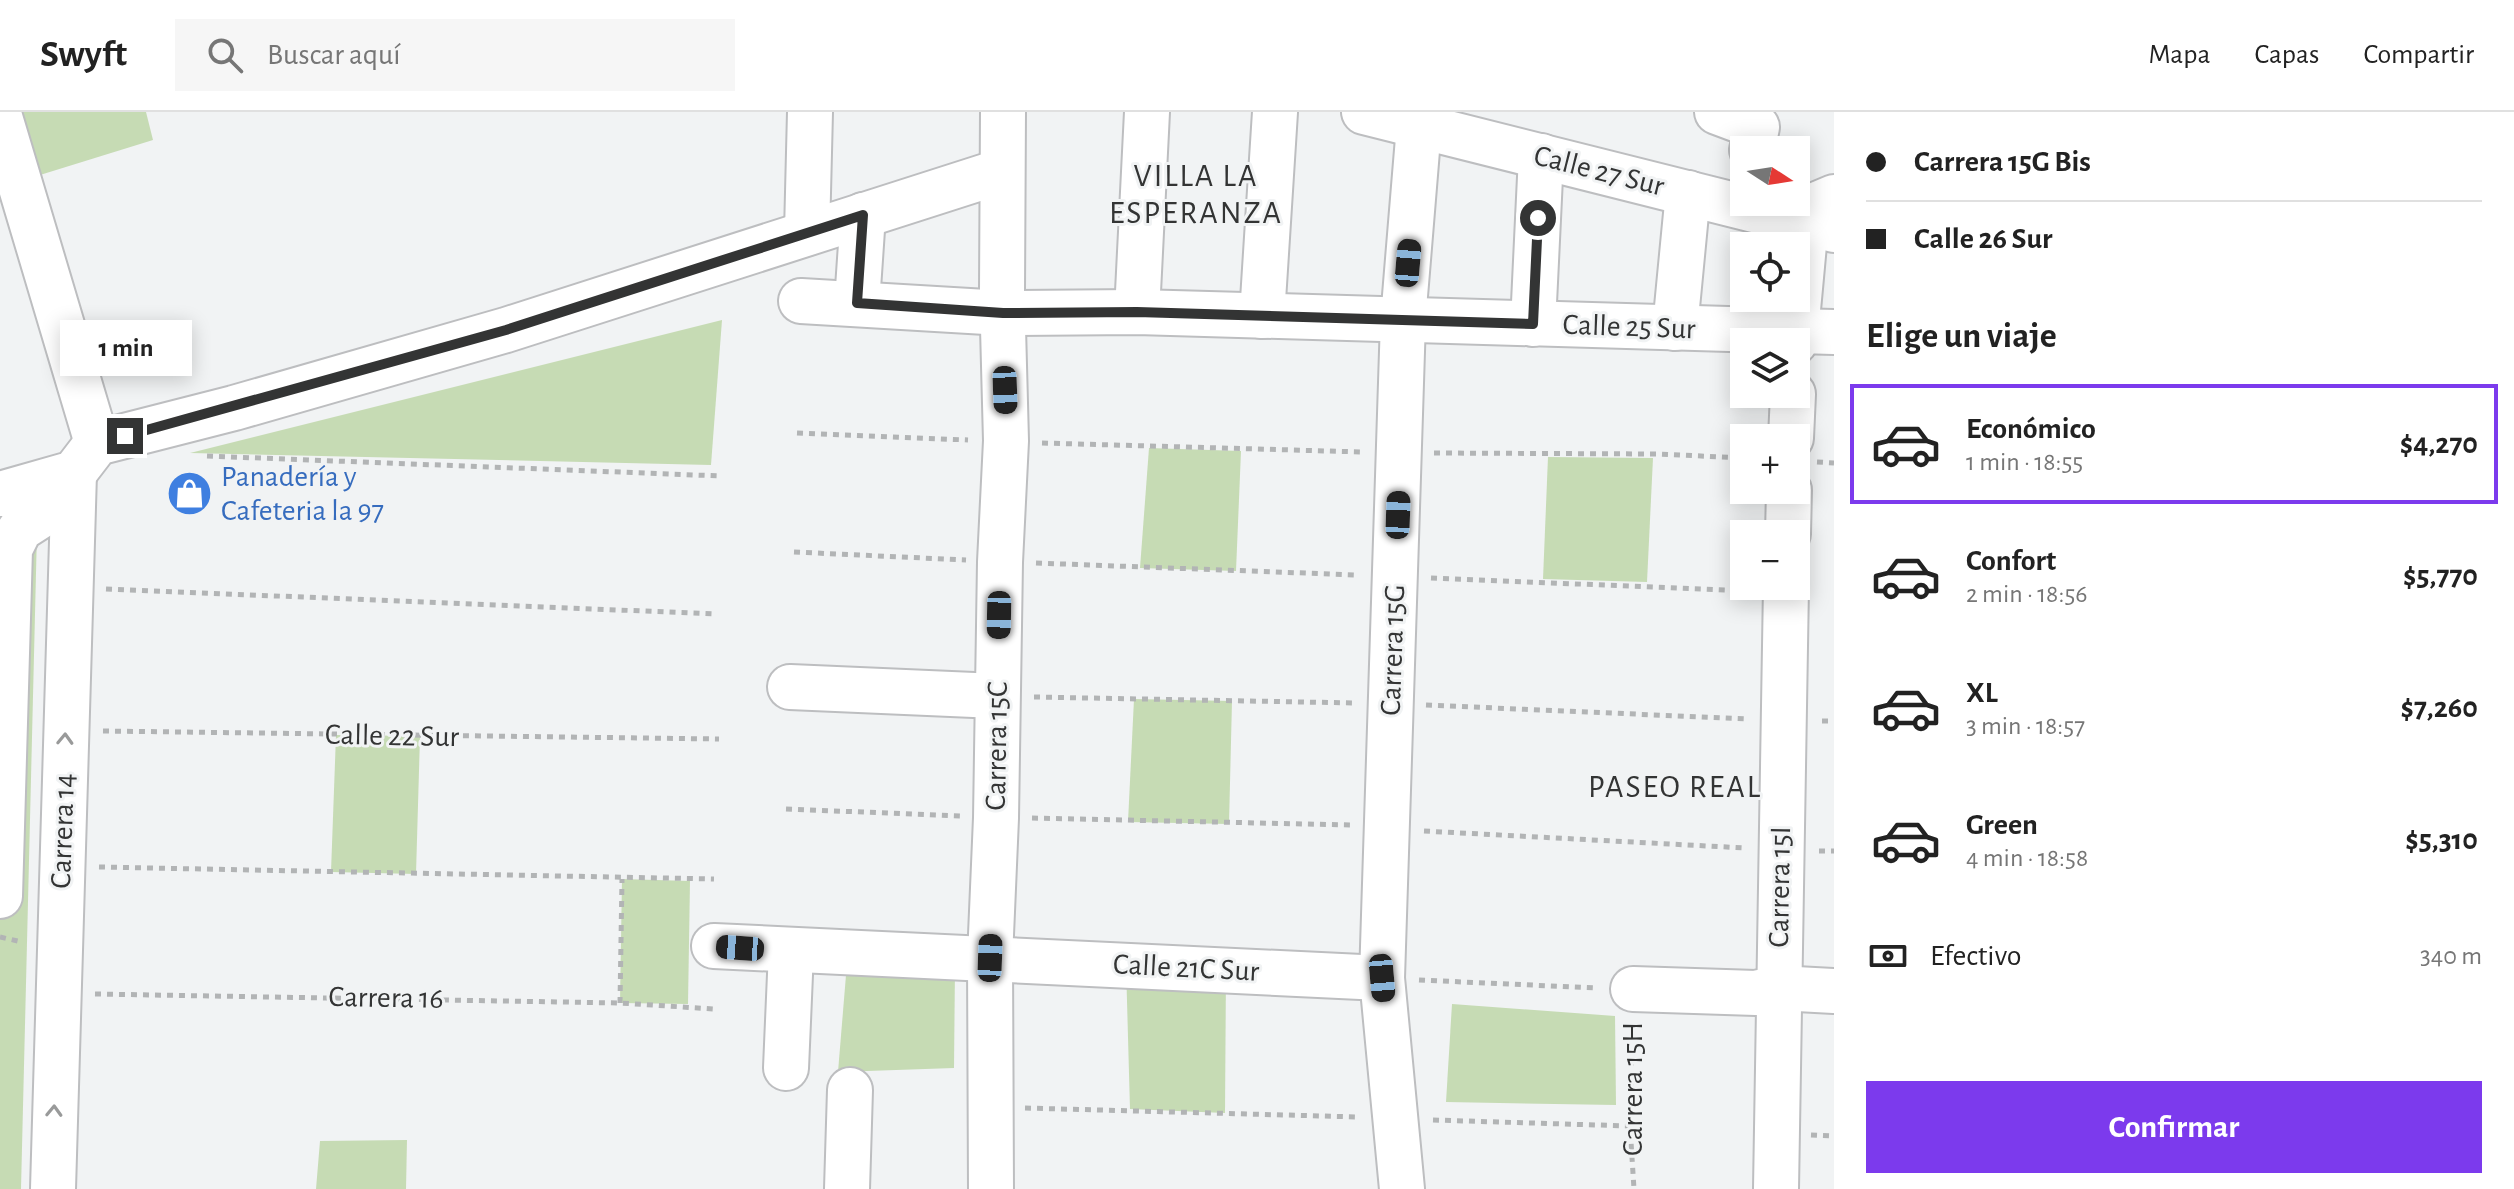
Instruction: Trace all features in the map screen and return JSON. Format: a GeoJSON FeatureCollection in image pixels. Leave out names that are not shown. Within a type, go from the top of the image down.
{"type":"FeatureCollection","features":[{"type":"Feature","properties":{"kind":"street"},"geometry":{"type":"LineString","coordinates":[[807,233],[810,112]]}},
{"type":"Feature","properties":{"kind":"street","name":"Carrera 15C"},"geometry":{"type":"LineString","coordinates":[[991,1189],[990,958],[1006,441],[1003,112]]}},
{"type":"Feature","properties":{"kind":"street"},"geometry":{"type":"LineString","coordinates":[[1137,312],[1147,112]]}},
{"type":"Feature","properties":{"kind":"street"},"geometry":{"type":"LineString","coordinates":[[1262,316],[1275,112]]}},
{"type":"Feature","properties":{"kind":"street","name":"Calle 27 Sur"},"geometry":{"type":"LineString","coordinates":[[1364,112],[1421,119],[1541,156],[1688,193],[1730,197]]}},
{"type":"Feature","properties":{"kind":"street"},"geometry":{"type":"LineString","coordinates":[[1717,112],[1757,127],[1755,136]]}},
{"type":"Feature","properties":{"kind":"street","name":"Carrera 14"},"geometry":{"type":"LineString","coordinates":[[0,117],[81,470],[69,587],[53,1189]]}},
{"type":"Feature","properties":{"kind":"street","name":"Carrera 15G"},"geometry":{"type":"LineString","coordinates":[[1402,1189],[1382,978],[1403,320],[1421,119]]}},
{"type":"Feature","properties":{"kind":"street"},"geometry":{"type":"LineString","coordinates":[[1533,324],[1541,156]]}},
{"type":"Feature","properties":{"kind":"street"},"geometry":{"type":"LineString","coordinates":[[0,494],[1002,171]]}},
{"type":"Feature","properties":{"kind":"street"},"geometry":{"type":"LineString","coordinates":[[1675,328],[1688,193]]}},
{"type":"Feature","properties":{"kind":"street"},"geometry":{"type":"LineString","coordinates":[[857,303],[863,215]]}},
{"type":"Feature","properties":{"kind":"street"},"geometry":{"type":"LineString","coordinates":[[1809,328],[1825,217]]}},
{"type":"Feature","properties":{"kind":"street","name":"Calle 25 Sur"},"geometry":{"type":"LineString","coordinates":[[801,301],[1003,313],[1137,312],[1730,331]]}},
{"type":"Feature","properties":{"kind":"street"},"geometry":{"type":"LineString","coordinates":[[0,896],[10,549],[20,529],[81,470]]}},
{"type":"Feature","properties":{"kind":"street","name":"Carrera 15I"},"geometry":{"type":"LineString","coordinates":[[1776,1189],[1786,600]]}},
{"type":"Feature","properties":{"kind":"street"},"geometry":{"type":"LineString","coordinates":[[790,687],[997,696]]}},
{"type":"Feature","properties":{"kind":"street"},"geometry":{"type":"LineString","coordinates":[[714,946],[990,958]]}},
{"type":"Feature","properties":{"kind":"street"},"geometry":{"type":"LineString","coordinates":[[786,1068],[791,951]]}},
{"type":"Feature","properties":{"kind":"street","name":"Calle 21C Sur"},"geometry":{"type":"LineString","coordinates":[[990,958],[1382,978]]}},
{"type":"Feature","properties":{"kind":"street"},"geometry":{"type":"LineString","coordinates":[[1633,989],[1756,993],[1777,988],[1834,991]]}},
{"type":"Feature","properties":{"kind":"street"},"geometry":{"type":"LineString","coordinates":[[847,1189],[850,1090]]}},
{"type":"Feature","properties":{"kind":"path"},"geometry":{"type":"LineString","coordinates":[[797,433],[1241,451],[1658,454],[1730,457]]}},
{"type":"Feature","properties":{"kind":"path"},"geometry":{"type":"LineString","coordinates":[[197,456],[721,476]]}},
{"type":"Feature","properties":{"kind":"path"},"geometry":{"type":"LineString","coordinates":[[794,552],[1730,587]]}},
{"type":"Feature","properties":{"kind":"path"},"geometry":{"type":"LineString","coordinates":[[69,587],[716,614]]}},
{"type":"Feature","properties":{"kind":"path","name":"Calle 22 Sur"},"geometry":{"type":"LineString","coordinates":[[66,730],[719,739]]}},
{"type":"Feature","properties":{"kind":"path"},"geometry":{"type":"LineString","coordinates":[[786,809],[996,818],[1386,827],[1834,851]]}},
{"type":"Feature","properties":{"kind":"path"},"geometry":{"type":"LineString","coordinates":[[62,866],[714,879]]}},
{"type":"Feature","properties":{"kind":"path"},"geometry":{"type":"LineString","coordinates":[[620,1003],[622,879]]}},
{"type":"Feature","properties":{"kind":"path"},"geometry":{"type":"LineString","coordinates":[[1382,978],[1633,989]]}},
{"type":"Feature","properties":{"kind":"path","name":"Carrera 15H"},"geometry":{"type":"LineString","coordinates":[[1633,989],[1630,1126],[1634,1189]]}},
{"type":"Feature","properties":{"kind":"path","name":"Carrera 16"},"geometry":{"type":"LineString","coordinates":[[58,993],[620,1003],[714,1009]]}},
{"type":"Feature","properties":{"kind":"path"},"geometry":{"type":"LineString","coordinates":[[992,1108],[1130,1109],[1630,1126]]}},
{"type":"Feature","properties":{"kind":"green space"},"geometry":{"type":"Polygon","coordinates":[[[23,112],[146,112],[153,140],[40,175],[23,112]]]}},
{"type":"Feature","properties":{"kind":"green space"},"geometry":{"type":"Polygon","coordinates":[[[722,320],[711,465],[190,453],[722,320]]]}},
{"type":"Feature","properties":{"kind":"green space"},"geometry":{"type":"Polygon","coordinates":[[[1149,448],[1241,451],[1236,571],[1140,568],[1149,448]]]}},
{"type":"Feature","properties":{"kind":"green space"},"geometry":{"type":"Polygon","coordinates":[[[1548,457],[1653,458],[1647,582],[1543,579],[1548,457]]]}},
{"type":"Feature","properties":{"kind":"green space"},"geometry":{"type":"Polygon","coordinates":[[[37,532],[21,1189],[0,1189],[0,541],[37,532]]]}},
{"type":"Feature","properties":{"kind":"green space"},"geometry":{"type":"Polygon","coordinates":[[[1134,699],[1232,701],[1229,824],[1128,822],[1134,699]]]}},
{"type":"Feature","properties":{"kind":"green space"},"geometry":{"type":"Polygon","coordinates":[[[336,735],[420,736],[416,874],[331,872],[336,735]]]}},
{"type":"Feature","properties":{"kind":"green space"},"geometry":{"type":"Polygon","coordinates":[[[622,879],[690,881],[688,1004],[620,1003],[622,879]]]}},
{"type":"Feature","properties":{"kind":"green space"},"geometry":{"type":"Polygon","coordinates":[[[847,963],[955,967],[954,1068],[838,1072],[847,963]]]}},
{"type":"Feature","properties":{"kind":"green space"},"geometry":{"type":"Polygon","coordinates":[[[1126,965],[1226,971],[1225,1113],[1130,1109],[1126,965]]]}},
{"type":"Feature","properties":{"kind":"green space"},"geometry":{"type":"Polygon","coordinates":[[[1452,1004],[1615,1016],[1616,1105],[1446,1102],[1452,1004]]]}},
{"type":"Feature","properties":{"kind":"green space"},"geometry":{"type":"Polygon","coordinates":[[[407,1140],[406,1189],[316,1189],[320,1141],[407,1140]]]}},
{"type":"Feature","properties":{"kind":"place","name":"Panadería y Cafeteria la 97"},"geometry":{"type":"Point","coordinates":[190,494]}},
{"type":"Feature","properties":{"kind":"district","name":"VILLA LA ESPERANZA"},"geometry":{"type":"Point","coordinates":[1196,194]}},
{"type":"Feature","properties":{"kind":"district","name":"PASEO REAL"},"geometry":{"type":"Point","coordinates":[1675,787]}},
{"type":"Feature","properties":{"kind":"route"},"geometry":{"type":"LineString","coordinates":[[125,436],[506,330],[863,215],[857,303],[1003,313],[1137,312],[1533,324],[1538,218]]}}]}
